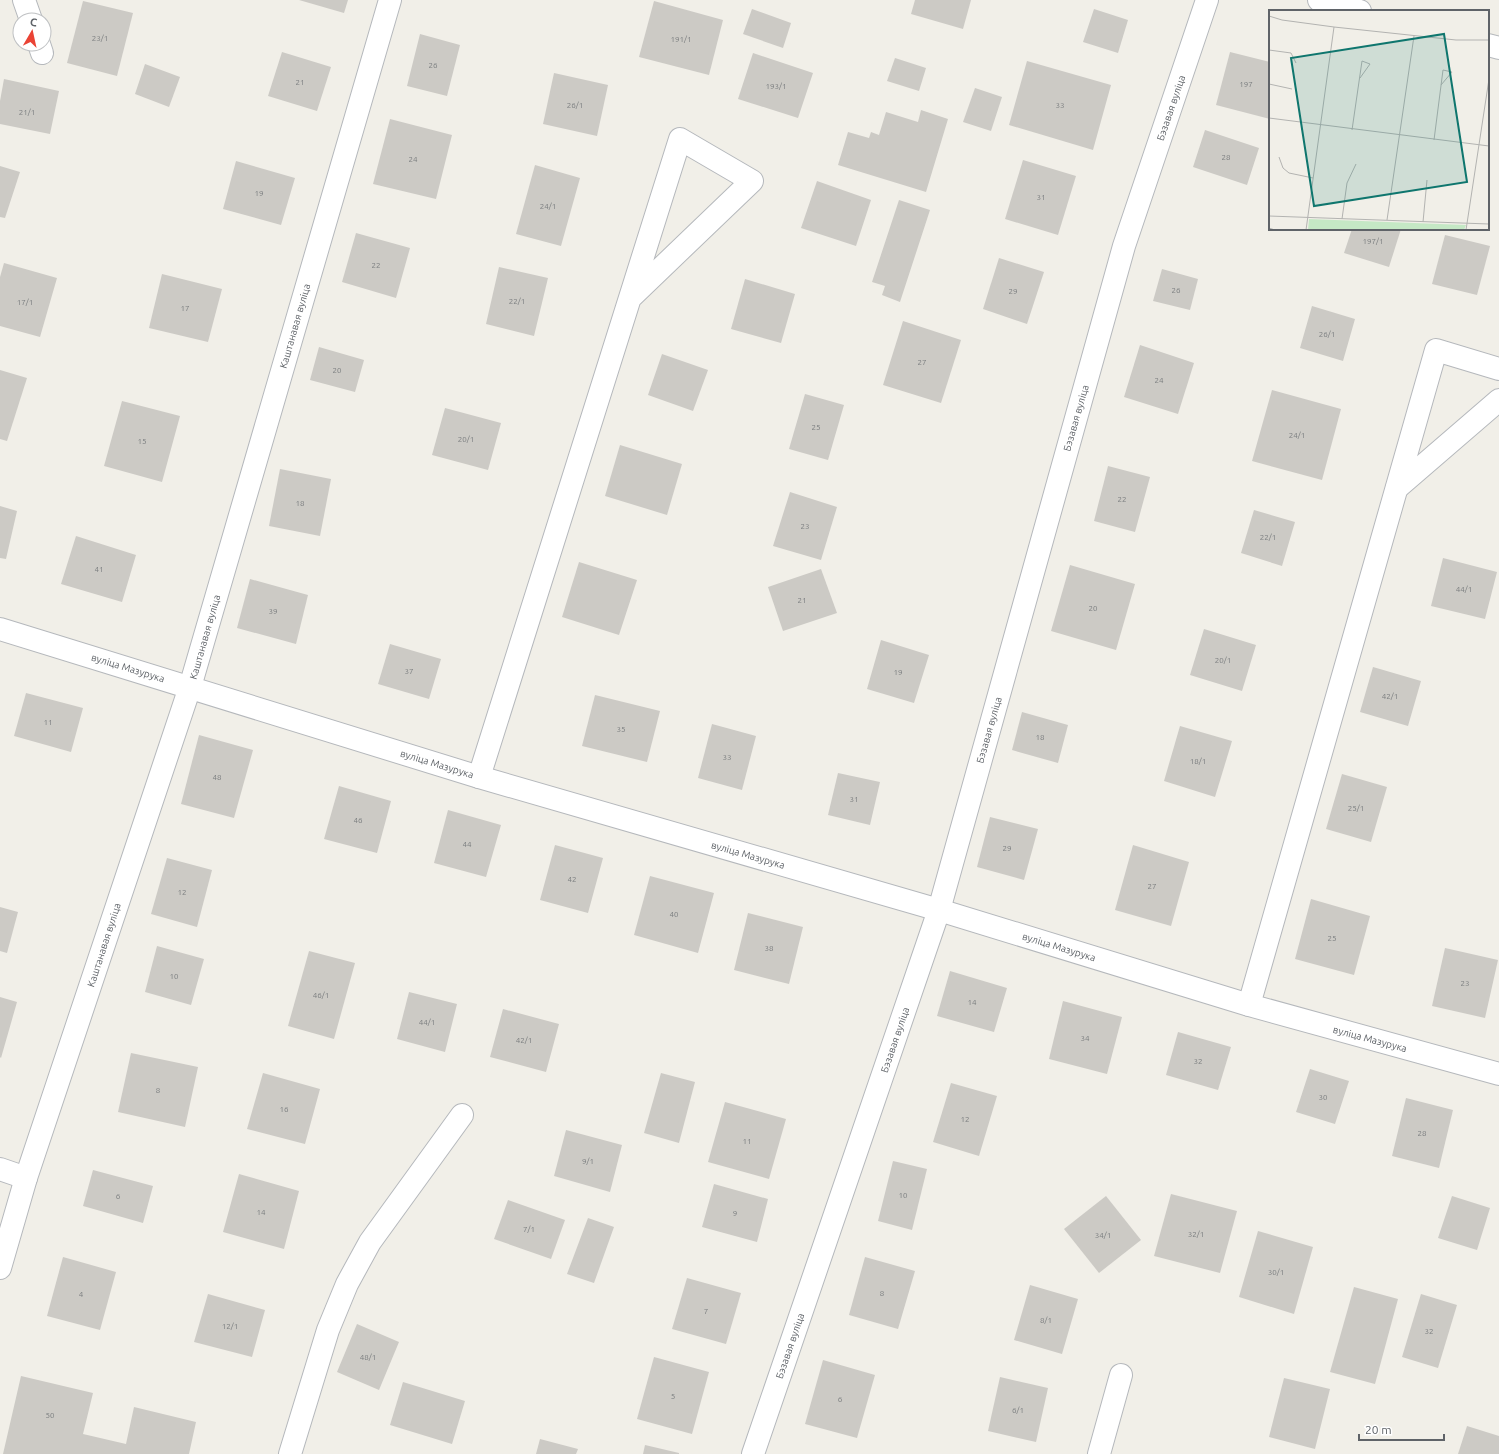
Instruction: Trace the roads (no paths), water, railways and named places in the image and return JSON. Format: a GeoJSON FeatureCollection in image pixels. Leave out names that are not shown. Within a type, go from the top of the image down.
{"type":"FeatureCollection","features":[{"type":"Feature","properties":{"kind":"street"},"geometry":{"type":"LineString","coordinates":[[24,0],[28,12]]}},
{"type":"Feature","properties":{"kind":"street","name":"Каштанавая вуліца"},"geometry":{"type":"LineString","coordinates":[[0,1268],[26,1178],[190,687],[390,0]]}},
{"type":"Feature","properties":{"kind":"street","name":"Бэзавая вуліца"},"geometry":{"type":"LineString","coordinates":[[754,1454],[939,910],[1124,246],[1207,0]]}},
{"type":"Feature","properties":{"kind":"street"},"geometry":{"type":"LineString","coordinates":[[1320,0],[1356,10]]}},
{"type":"Feature","properties":{"kind":"street"},"geometry":{"type":"LineString","coordinates":[[1489,45],[1499,48]]}},
{"type":"Feature","properties":{"kind":"street"},"geometry":{"type":"LineString","coordinates":[[478,777],[680,139],[752,181],[630,298]]}},
{"type":"Feature","properties":{"kind":"street"},"geometry":{"type":"LineString","coordinates":[[1249,1005],[1436,350],[1499,369]]}},
{"type":"Feature","properties":{"kind":"street"},"geometry":{"type":"LineString","coordinates":[[1397,488],[1499,400]]}},
{"type":"Feature","properties":{"kind":"street","name":"вуліца Мазурука"},"geometry":{"type":"LineString","coordinates":[[0,629],[478,777],[939,910],[1249,1005],[1499,1074]]}},
{"type":"Feature","properties":{"kind":"street"},"geometry":{"type":"LineString","coordinates":[[290,1454],[328,1330],[347,1284],[370,1242],[462,1115]]}},
{"type":"Feature","properties":{"kind":"street"},"geometry":{"type":"LineString","coordinates":[[0,1169],[26,1178]]}},
{"type":"Feature","properties":{"kind":"street"},"geometry":{"type":"LineString","coordinates":[[1099,1454],[1121,1375]]}}]}
